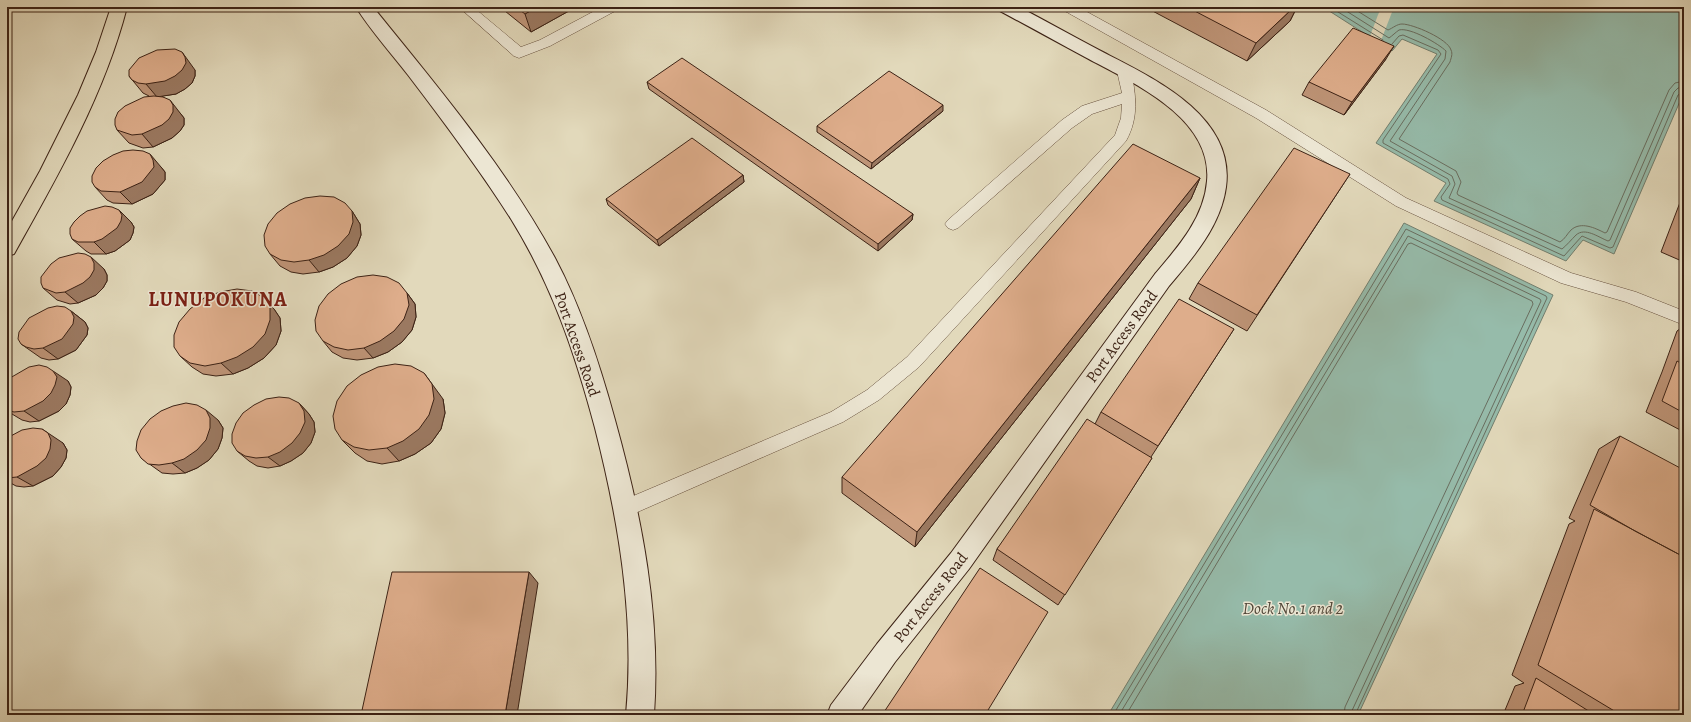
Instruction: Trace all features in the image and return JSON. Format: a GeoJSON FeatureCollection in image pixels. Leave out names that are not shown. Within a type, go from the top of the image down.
{"type":"FeatureCollection","features":[{"type":"Feature","properties":{"kind":"main road"},"geometry":{"type":"LineString","coordinates":[[7,248],[36,199],[92,84],[113,31],[119,7]]}},
{"type":"Feature","properties":{"kind":"main road","name":"Port Access Road"},"geometry":{"type":"LineString","coordinates":[[364,7],[484,162],[538,246],[568,306],[595,389],[626,508],[637,579],[643,673],[640,715]]}},
{"type":"Feature","properties":{"kind":"main road","name":"Port Access Road"},"geometry":{"type":"LineString","coordinates":[[841,715],[886,653],[960,561],[1162,280],[1188,250],[1205,221],[1216,189],[1216,164],[1211,145],[1192,118],[1169,98],[1124,71],[1006,7]]}},
{"type":"Feature","properties":{"kind":"lane"},"geometry":{"type":"LineString","coordinates":[[465,7],[519,53],[545,43],[612,7]]}},
{"type":"Feature","properties":{"kind":"lane"},"geometry":{"type":"LineString","coordinates":[[1068,7],[1261,114],[1401,202],[1567,278],[1630,297],[1684,318]]}},
{"type":"Feature","properties":{"kind":"lane"},"geometry":{"type":"LineString","coordinates":[[626,508],[837,417],[874,395],[913,362],[1121,137],[1128,118],[1129,96],[1124,71]]}},
{"type":"Feature","properties":{"kind":"lane"},"geometry":{"type":"LineString","coordinates":[[954,224],[1067,124],[1087,110],[1129,96]]}},
{"type":"Feature","properties":{"kind":"water"},"geometry":{"type":"Polygon","coordinates":[[[1323,7],[1684,7],[1684,92],[1614,254],[1583,240],[1566,261],[1434,201],[1446,183],[1376,143],[1437,54],[1402,39],[1392,51],[1323,7]]]}},
{"type":"Feature","properties":{"kind":"water","name":"Dock No.1 and 2"},"geometry":{"type":"Polygon","coordinates":[[[1404,223],[1553,295],[1358,715],[1108,715],[1404,223]]]}},
{"type":"Feature","properties":{"kind":"pier"},"geometry":{"type":"Polygon","coordinates":[[[1381,7],[1394,7],[1380,43],[1370,36],[1381,7]]]}},
{"type":"Feature","properties":{"kind":"building"},"geometry":{"type":"Polygon","coordinates":[[[516,7],[537,7],[525,14],[516,7]]]}},
{"type":"Feature","properties":{"kind":"building"},"geometry":{"type":"Polygon","coordinates":[[[1187,7],[1294,7],[1256,43],[1187,7]]]}},
{"type":"Feature","properties":{"kind":"building"},"geometry":{"type":"Polygon","coordinates":[[[1353,28],[1394,46],[1352,102],[1309,82],[1353,28]]]}},
{"type":"Feature","properties":{"kind":"building"},"geometry":{"type":"Polygon","coordinates":[[[175,49],[182,52],[186,63],[182,70],[175,76],[165,81],[146,84],[138,83],[132,80],[129,76],[129,70],[139,58],[157,50],[175,49]]]}},
{"type":"Feature","properties":{"kind":"building"},"geometry":{"type":"Polygon","coordinates":[[[682,58],[913,214],[878,244],[647,82],[682,58]]]}},
{"type":"Feature","properties":{"kind":"building"},"geometry":{"type":"Polygon","coordinates":[[[889,71],[943,105],[872,163],[817,126],[889,71]]]}},
{"type":"Feature","properties":{"kind":"building"},"geometry":{"type":"Polygon","coordinates":[[[144,97],[163,97],[170,100],[173,105],[173,112],[169,119],[162,125],[142,134],[132,135],[117,130],[115,119],[118,112],[125,106],[144,97]]]}},
{"type":"Feature","properties":{"kind":"building"},"geometry":{"type":"Polygon","coordinates":[[[692,138],[743,175],[657,240],[606,199],[692,138]]]}},
{"type":"Feature","properties":{"kind":"building"},"geometry":{"type":"Polygon","coordinates":[[[1133,144],[1200,178],[917,532],[842,477],[1133,144]]]}},
{"type":"Feature","properties":{"kind":"building"},"geometry":{"type":"Polygon","coordinates":[[[1294,148],[1350,174],[1257,315],[1198,283],[1294,148]]]}},
{"type":"Feature","properties":{"kind":"building"},"geometry":{"type":"Polygon","coordinates":[[[123,151],[143,151],[150,154],[153,160],[154,167],[142,182],[120,192],[101,191],[95,187],[92,182],[92,176],[96,168],[103,161],[123,151]]]}},
{"type":"Feature","properties":{"kind":"building"},"geometry":{"type":"Polygon","coordinates":[[[320,196],[334,197],[345,203],[352,211],[353,222],[349,234],[338,246],[324,255],[309,260],[294,262],[281,260],[270,254],[265,246],[264,235],[268,224],[277,213],[290,204],[305,198],[320,196]]]}},
{"type":"Feature","properties":{"kind":"building"},"geometry":{"type":"Polygon","coordinates":[[[105,206],[119,210],[122,215],[121,221],[117,228],[102,239],[94,242],[78,242],[72,239],[70,228],[80,216],[87,211],[105,206]]]}},
{"type":"Feature","properties":{"kind":"building"},"geometry":{"type":"Polygon","coordinates":[[[1684,227],[1684,237],[1681,235],[1684,227]]]}},
{"type":"Feature","properties":{"kind":"building"},"geometry":{"type":"Polygon","coordinates":[[[78,253],[91,257],[94,263],[94,270],[90,277],[83,283],[65,292],[56,293],[43,288],[41,277],[51,264],[59,258],[78,253]]]}},
{"type":"Feature","properties":{"kind":"building"},"geometry":{"type":"Polygon","coordinates":[[[373,275],[387,277],[399,283],[407,293],[409,305],[404,319],[394,331],[380,341],[364,348],[348,350],[334,347],[323,341],[316,331],[315,320],[319,306],[328,294],[341,284],[357,277],[373,275]]]}},
{"type":"Feature","properties":{"kind":"building"},"geometry":{"type":"Polygon","coordinates":[[[237,289],[252,291],[263,297],[270,307],[270,320],[265,334],[253,347],[237,357],[221,363],[205,366],[190,363],[180,356],[174,347],[174,335],[179,322],[190,309],[204,298],[220,292],[237,289]]]}},
{"type":"Feature","properties":{"kind":"building"},"geometry":{"type":"Polygon","coordinates":[[[1179,299],[1234,329],[1158,446],[1101,412],[1179,299]]]}},
{"type":"Feature","properties":{"kind":"building"},"geometry":{"type":"Polygon","coordinates":[[[57,306],[65,307],[71,311],[74,317],[73,324],[62,339],[43,348],[34,349],[21,344],[18,339],[19,332],[29,318],[48,308],[57,306]]]}},
{"type":"Feature","properties":{"kind":"building"},"geometry":{"type":"Polygon","coordinates":[[[1677,361],[1684,365],[1684,413],[1662,401],[1677,361]]]}},
{"type":"Feature","properties":{"kind":"building"},"geometry":{"type":"Polygon","coordinates":[[[395,364],[411,366],[424,373],[432,384],[434,399],[429,415],[419,429],[403,441],[387,448],[369,450],[354,447],[342,440],[335,429],[333,416],[337,401],[347,386],[361,375],[378,367],[395,364]]]}},
{"type":"Feature","properties":{"kind":"building"},"geometry":{"type":"Polygon","coordinates":[[[39,365],[47,367],[53,371],[57,377],[51,393],[43,401],[24,411],[14,412],[7,410],[7,382],[10,378],[29,367],[39,365]]]}},
{"type":"Feature","properties":{"kind":"building"},"geometry":{"type":"Polygon","coordinates":[[[279,397],[289,398],[299,403],[304,411],[305,422],[300,433],[292,443],[280,452],[268,457],[256,458],[245,456],[237,451],[232,443],[232,434],[236,423],[243,413],[266,399],[279,397]]]}},
{"type":"Feature","properties":{"kind":"building"},"geometry":{"type":"Polygon","coordinates":[[[186,403],[197,405],[206,410],[210,418],[210,428],[206,440],[197,450],[184,459],[159,465],[148,464],[141,458],[136,450],[137,441],[141,430],[150,419],[161,411],[186,403]]]}},
{"type":"Feature","properties":{"kind":"building"},"geometry":{"type":"Polygon","coordinates":[[[1087,419],[1152,458],[1065,595],[997,549],[1087,419]]]}},
{"type":"Feature","properties":{"kind":"building"},"geometry":{"type":"Polygon","coordinates":[[[33,428],[42,429],[48,433],[51,440],[50,449],[46,458],[37,466],[17,477],[7,478],[7,438],[22,430],[33,428]]]}},
{"type":"Feature","properties":{"kind":"building"},"geometry":{"type":"Polygon","coordinates":[[[1620,436],[1684,470],[1684,557],[1590,505],[1620,436]]]}},
{"type":"Feature","properties":{"kind":"building"},"geometry":{"type":"Polygon","coordinates":[[[1594,509],[1684,557],[1684,715],[1621,715],[1538,665],[1594,509]]]}},
{"type":"Feature","properties":{"kind":"building"},"geometry":{"type":"Polygon","coordinates":[[[980,568],[1048,612],[985,715],[882,715],[980,568]]]}},
{"type":"Feature","properties":{"kind":"building"},"geometry":{"type":"Polygon","coordinates":[[[392,572],[529,572],[505,715],[361,715],[392,572]]]}},
{"type":"Feature","properties":{"kind":"building"},"geometry":{"type":"Polygon","coordinates":[[[1536,678],[1595,715],[1522,715],[1536,678]]]}},
{"type":"Feature","properties":{"kind":"district","name":"LUNUPOKUNA"},"geometry":{"type":"Point","coordinates":[218,299]}}]}
